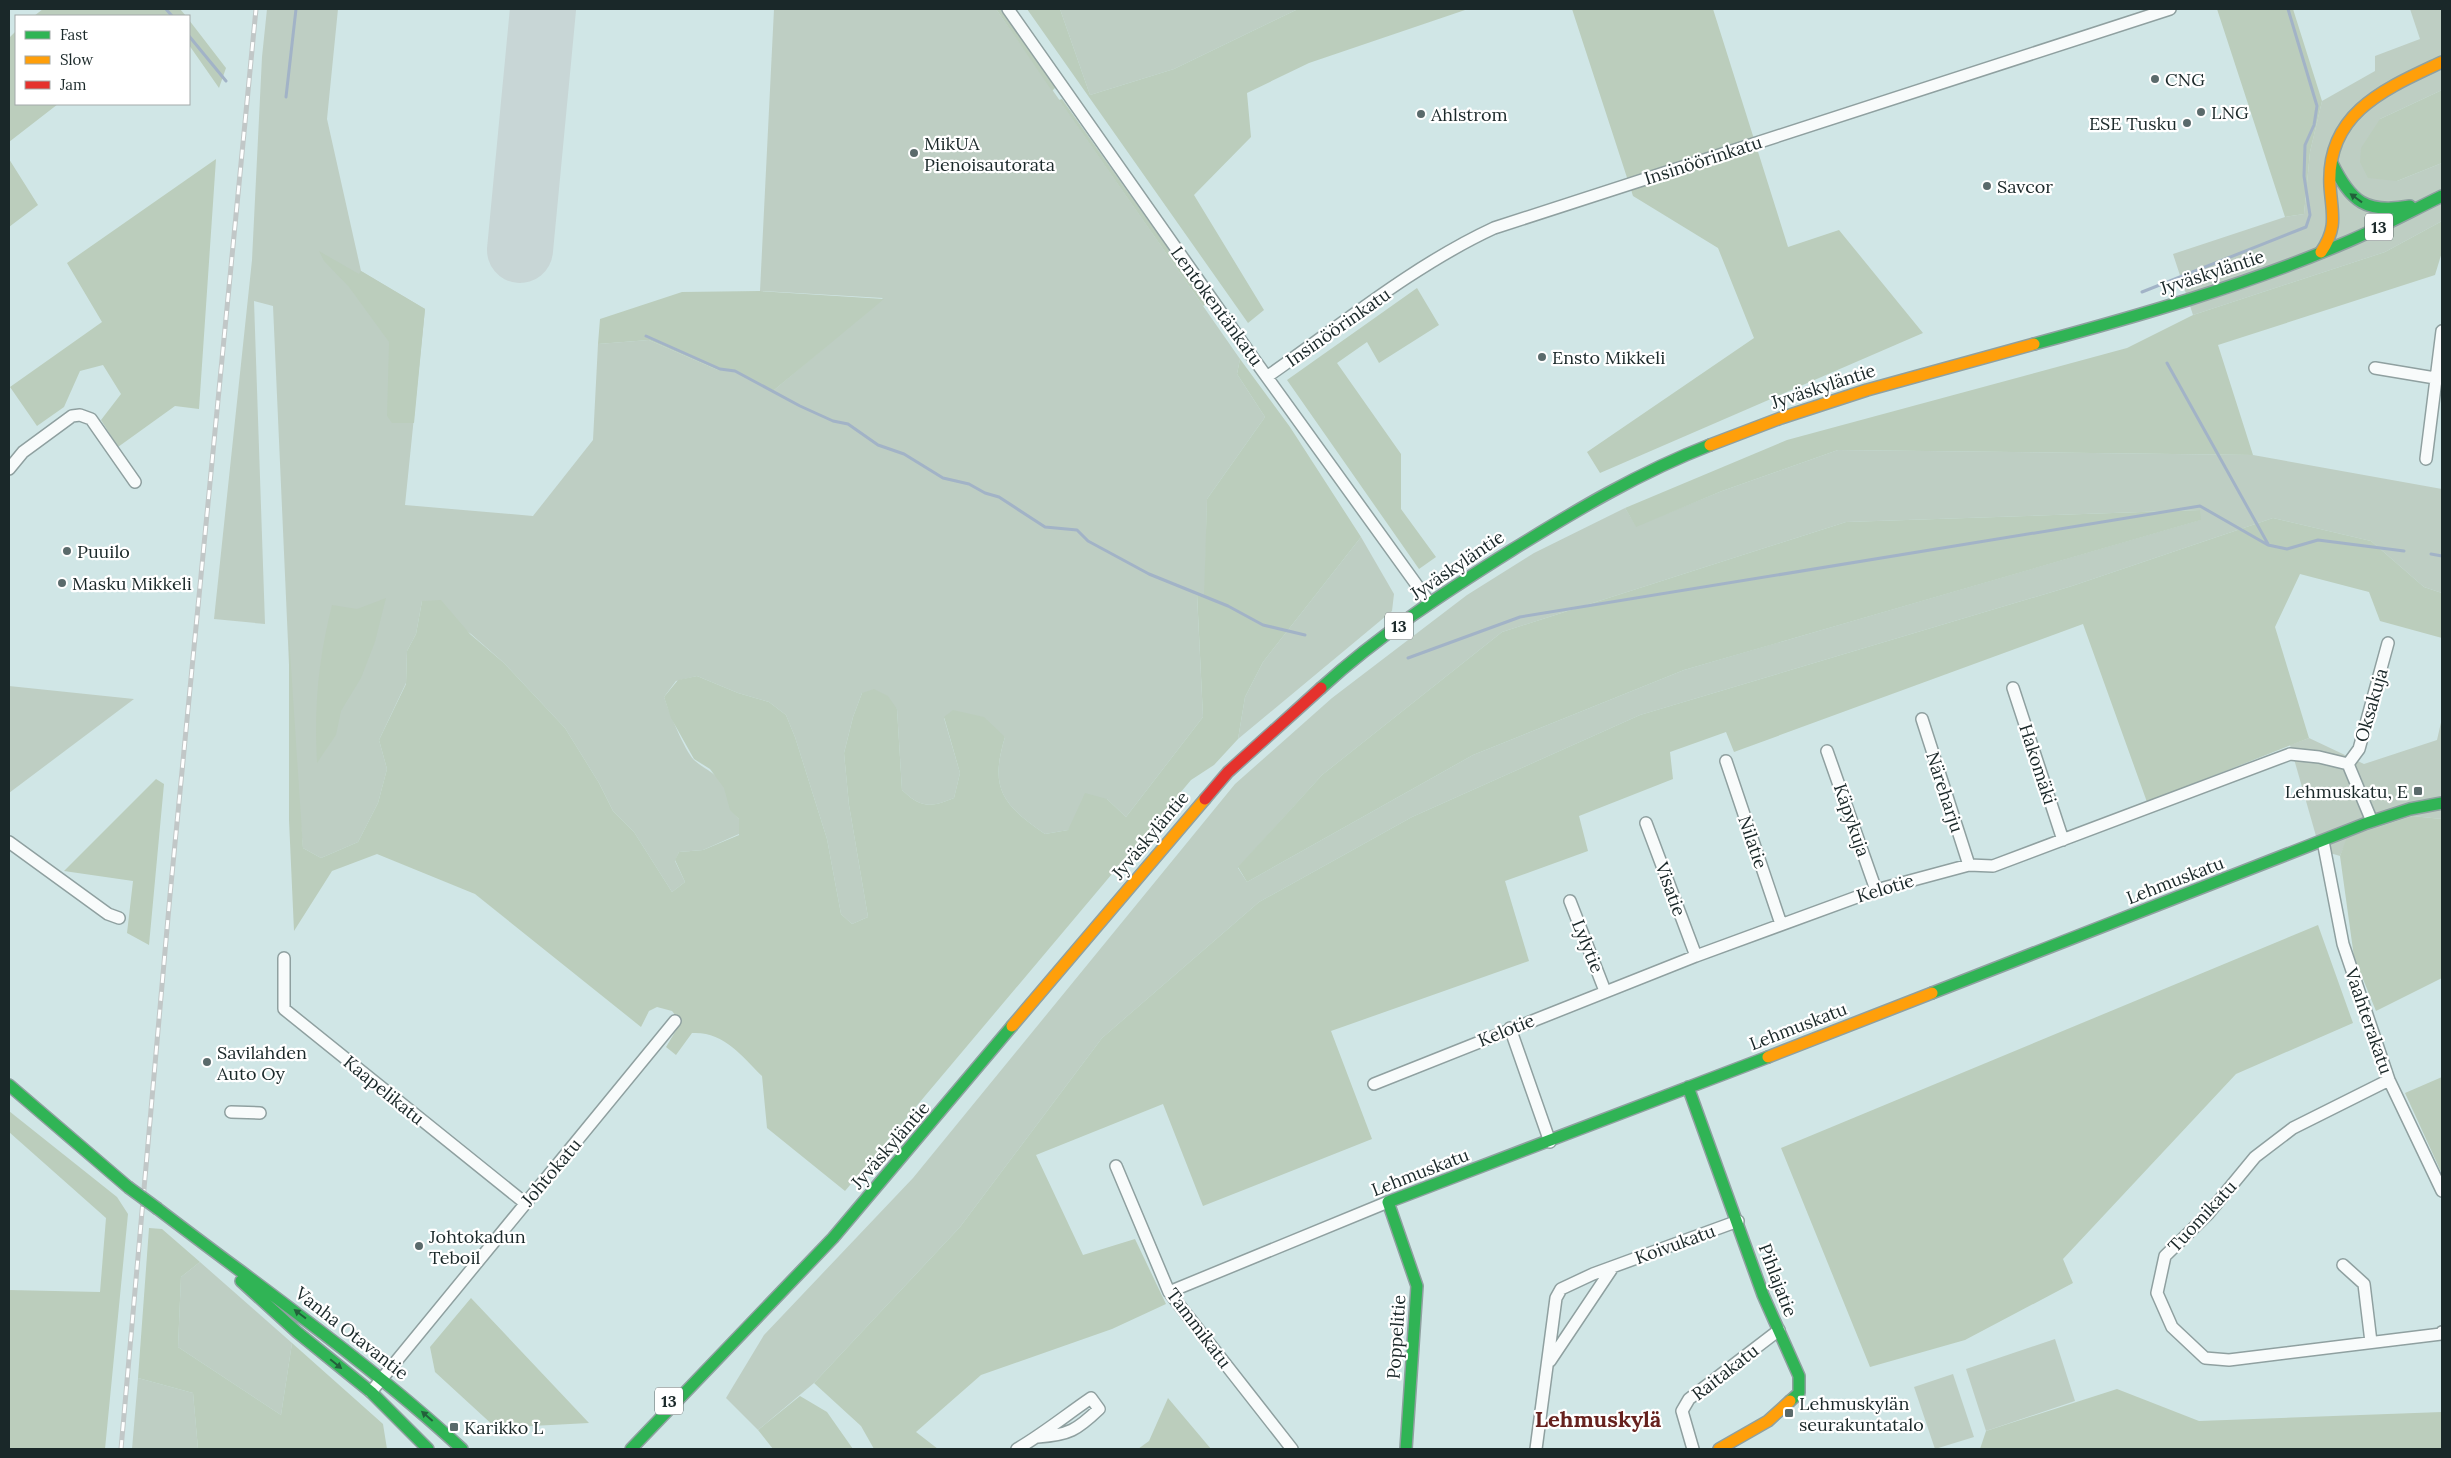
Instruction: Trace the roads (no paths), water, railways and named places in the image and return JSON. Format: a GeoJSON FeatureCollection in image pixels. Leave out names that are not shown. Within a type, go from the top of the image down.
{"type":"FeatureCollection","features":[{"type":"Feature","properties":{"kind":"main road"},"geometry":{"type":"LineString","coordinates":[[2321,252],[2330,240],[2334,227],[2330,186],[2332,162],[2338,137],[2359,106],[2378,92],[2442,62]]}},
{"type":"Feature","properties":{"kind":"main road"},"geometry":{"type":"LineString","coordinates":[[2332,162],[2353,198],[2372,208],[2392,210],[2439,197]]}},
{"type":"Feature","properties":{"kind":"main road","name":"Jyväskyläntie"},"geometry":{"type":"LineString","coordinates":[[626,1447],[717,1358],[839,1231],[1228,772],[1327,682],[1429,602],[1573,512],[1702,448],[1781,418],[1867,390],[2128,318],[2256,277],[2321,252],[2439,197]]}},
{"type":"Feature","properties":{"kind":"main road","name":"Lehmuskatu"},"geometry":{"type":"LineString","coordinates":[[1388,1202],[1550,1142],[2323,841],[2371,819],[2421,806],[2442,803]]}},
{"type":"Feature","properties":{"kind":"main road","name":"Vanha Otavantie"},"geometry":{"type":"LineString","coordinates":[[9,1085],[128,1187],[214,1253],[298,1313],[383,1379],[432,1420],[462,1449]]}},
{"type":"Feature","properties":{"kind":"main road","name":"Pihlajatie"},"geometry":{"type":"LineString","coordinates":[[1688,1087],[1764,1295],[1799,1376],[1799,1393],[1768,1421],[1719,1449]]}},
{"type":"Feature","properties":{"kind":"main road","name":"Poppelitie"},"geometry":{"type":"LineString","coordinates":[[1388,1202],[1417,1286],[1406,1449]]}},
{"type":"Feature","properties":{"kind":"main road","name":"Vanha Otavantie"},"geometry":{"type":"LineString","coordinates":[[214,1253],[284,1322],[371,1392],[428,1449]]}},
{"type":"Feature","properties":{"kind":"street","name":"Lentokentänkatu"},"geometry":{"type":"LineString","coordinates":[[1008,9],[1429,602]]}},
{"type":"Feature","properties":{"kind":"street","name":"Insinöörinkatu"},"geometry":{"type":"LineString","coordinates":[[1268,376],[1420,270],[1463,242],[1494,228],[2170,9]]}},
{"type":"Feature","properties":{"kind":"street"},"geometry":{"type":"LineString","coordinates":[[2426,460],[2439,378],[2442,331]]}},
{"type":"Feature","properties":{"kind":"street"},"geometry":{"type":"LineString","coordinates":[[2375,368],[2439,378]]}},
{"type":"Feature","properties":{"kind":"street"},"geometry":{"type":"LineString","coordinates":[[9,469],[23,452],[72,416],[80,416],[91,419],[135,482]]}},
{"type":"Feature","properties":{"kind":"street","name":"Oksakuja"},"geometry":{"type":"LineString","coordinates":[[2348,764],[2358,749],[2388,642]]}},
{"type":"Feature","properties":{"kind":"street","name":"Hakomäki"},"geometry":{"type":"LineString","coordinates":[[2014,688],[2063,840]]}},
{"type":"Feature","properties":{"kind":"street","name":"Näreharju"},"geometry":{"type":"LineString","coordinates":[[1922,719],[1969,865]]}},
{"type":"Feature","properties":{"kind":"street","name":"Käpykuja"},"geometry":{"type":"LineString","coordinates":[[1827,751],[1876,890]]}},
{"type":"Feature","properties":{"kind":"street","name":"Kelotie"},"geometry":{"type":"LineString","coordinates":[[1374,1084],[1605,991],[1876,890],[1969,865],[1994,866],[2290,754],[2348,764]]}},
{"type":"Feature","properties":{"kind":"street","name":"Nilatie"},"geometry":{"type":"LineString","coordinates":[[1726,761],[1781,924]]}},
{"type":"Feature","properties":{"kind":"street"},"geometry":{"type":"LineString","coordinates":[[2348,764],[2371,819]]}},
{"type":"Feature","properties":{"kind":"street","name":"Visatie"},"geometry":{"type":"LineString","coordinates":[[1646,823],[1696,956]]}},
{"type":"Feature","properties":{"kind":"street","name":"Vaahterakatu"},"geometry":{"type":"LineString","coordinates":[[2323,841],[2343,944],[2389,1080],[2442,1191]]}},
{"type":"Feature","properties":{"kind":"street"},"geometry":{"type":"LineString","coordinates":[[9,842],[108,914],[119,918]]}},
{"type":"Feature","properties":{"kind":"street","name":"Lylytie"},"geometry":{"type":"LineString","coordinates":[[1570,901],[1605,991]]}},
{"type":"Feature","properties":{"kind":"street","name":"Kaapelikatu"},"geometry":{"type":"LineString","coordinates":[[284,958],[284,1009],[525,1203]]}},
{"type":"Feature","properties":{"kind":"street","name":"Johtokatu"},"geometry":{"type":"LineString","coordinates":[[371,1392],[675,1022]]}},
{"type":"Feature","properties":{"kind":"street"},"geometry":{"type":"LineString","coordinates":[[1510,1028],[1550,1142]]}},
{"type":"Feature","properties":{"kind":"street","name":"Tuomikatu"},"geometry":{"type":"LineString","coordinates":[[2389,1080],[2293,1128],[2255,1157],[2208,1214],[2165,1256],[2157,1293],[2172,1327],[2205,1358],[2229,1360],[2441,1334],[2442,1332]]}},
{"type":"Feature","properties":{"kind":"street"},"geometry":{"type":"LineString","coordinates":[[231,1112],[260,1113]]}},
{"type":"Feature","properties":{"kind":"street","name":"Tammikatu"},"geometry":{"type":"LineString","coordinates":[[1116,1166],[1169,1292],[1292,1449]]}},
{"type":"Feature","properties":{"kind":"street","name":"Lehmuskatu"},"geometry":{"type":"LineString","coordinates":[[1169,1292],[1388,1202]]}},
{"type":"Feature","properties":{"kind":"street","name":"Koivukatu"},"geometry":{"type":"LineString","coordinates":[[1536,1449],[1556,1298],[1561,1289],[1613,1267],[1738,1221]]}},
{"type":"Feature","properties":{"kind":"street"},"geometry":{"type":"LineString","coordinates":[[2342,1265],[2364,1284],[2372,1342]]}},
{"type":"Feature","properties":{"kind":"street","name":"Koivukatu"},"geometry":{"type":"LineString","coordinates":[[1548,1364],[1613,1267]]}},
{"type":"Feature","properties":{"kind":"street","name":"Raitakatu"},"geometry":{"type":"LineString","coordinates":[[1693,1449],[1682,1411],[1689,1399],[1779,1330]]}},
{"type":"Feature","properties":{"kind":"street"},"geometry":{"type":"LineString","coordinates":[[1016,1449],[1038,1437],[1047,1428],[1091,1398],[1099,1409],[1084,1424],[1062,1436],[1038,1437]]}},
{"type":"Feature","properties":{"kind":"waterway"},"geometry":{"type":"LineString","coordinates":[[166,9],[171,15]]}},
{"type":"Feature","properties":{"kind":"waterway"},"geometry":{"type":"LineString","coordinates":[[286,97],[296,9]]}},
{"type":"Feature","properties":{"kind":"waterway"},"geometry":{"type":"LineString","coordinates":[[2142,292],[2306,227],[2310,215],[2304,176],[2305,145],[2314,125],[2317,106],[2288,9]]}},
{"type":"Feature","properties":{"kind":"waterway"},"geometry":{"type":"LineString","coordinates":[[190,37],[226,81]]}},
{"type":"Feature","properties":{"kind":"waterway"},"geometry":{"type":"LineString","coordinates":[[646,336],[720,369],[735,371],[800,406],[833,421],[848,424],[878,445],[904,454],[943,478],[969,484],[985,493],[999,497],[1045,527],[1077,530],[1088,541],[1149,574],[1228,606],[1263,625],[1305,635]]}},
{"type":"Feature","properties":{"kind":"waterway"},"geometry":{"type":"LineString","coordinates":[[2167,363],[2268,544]]}},
{"type":"Feature","properties":{"kind":"waterway"},"geometry":{"type":"LineString","coordinates":[[1408,658],[1520,617],[2200,506],[2268,545],[2287,549],[2318,540],[2404,551]]}},
{"type":"Feature","properties":{"kind":"waterway"},"geometry":{"type":"LineString","coordinates":[[2431,554],[2442,556]]}},
{"type":"Feature","properties":{"kind":"railway"},"geometry":{"type":"LineString","coordinates":[[121,1449],[170,895],[256,9]]}},
{"type":"Feature","properties":{"kind":"place","name":"CNG"},"geometry":{"type":"Point","coordinates":[2155,79]}},
{"type":"Feature","properties":{"kind":"place","name":"LNG"},"geometry":{"type":"Point","coordinates":[2201,112]}},
{"type":"Feature","properties":{"kind":"place","name":"Ahlstrom"},"geometry":{"type":"Point","coordinates":[1421,114]}},
{"type":"Feature","properties":{"kind":"place","name":"ESE Tusku"},"geometry":{"type":"Point","coordinates":[2187,123]}},
{"type":"Feature","properties":{"kind":"place","name":"MikUA Pienoisautorata"},"geometry":{"type":"Point","coordinates":[914,153]}},
{"type":"Feature","properties":{"kind":"place","name":"Savcor"},"geometry":{"type":"Point","coordinates":[1987,186]}},
{"type":"Feature","properties":{"kind":"place","name":"Ensto Mikkeli"},"geometry":{"type":"Point","coordinates":[1542,357]}},
{"type":"Feature","properties":{"kind":"place","name":"Puuilo"},"geometry":{"type":"Point","coordinates":[67,551]}},
{"type":"Feature","properties":{"kind":"place","name":"Masku Mikkeli"},"geometry":{"type":"Point","coordinates":[62,583]}},
{"type":"Feature","properties":{"kind":"place","name":"Lehmuskatu, E"},"geometry":{"type":"Point","coordinates":[2418,791]}},
{"type":"Feature","properties":{"kind":"place","name":"Savilahden Auto Oy"},"geometry":{"type":"Point","coordinates":[207,1062]}},
{"type":"Feature","properties":{"kind":"place","name":"Johtokadun Teboil"},"geometry":{"type":"Point","coordinates":[419,1246]}},
{"type":"Feature","properties":{"kind":"place","name":"Lehmuskylän seurakuntatalo"},"geometry":{"type":"Point","coordinates":[1789,1413]}},
{"type":"Feature","properties":{"kind":"place","name":"Karikko L"},"geometry":{"type":"Point","coordinates":[454,1427]}},
{"type":"Feature","properties":{"kind":"district","name":"Lehmuskylä"},"geometry":{"type":"Point","coordinates":[1598,1419]}}]}
